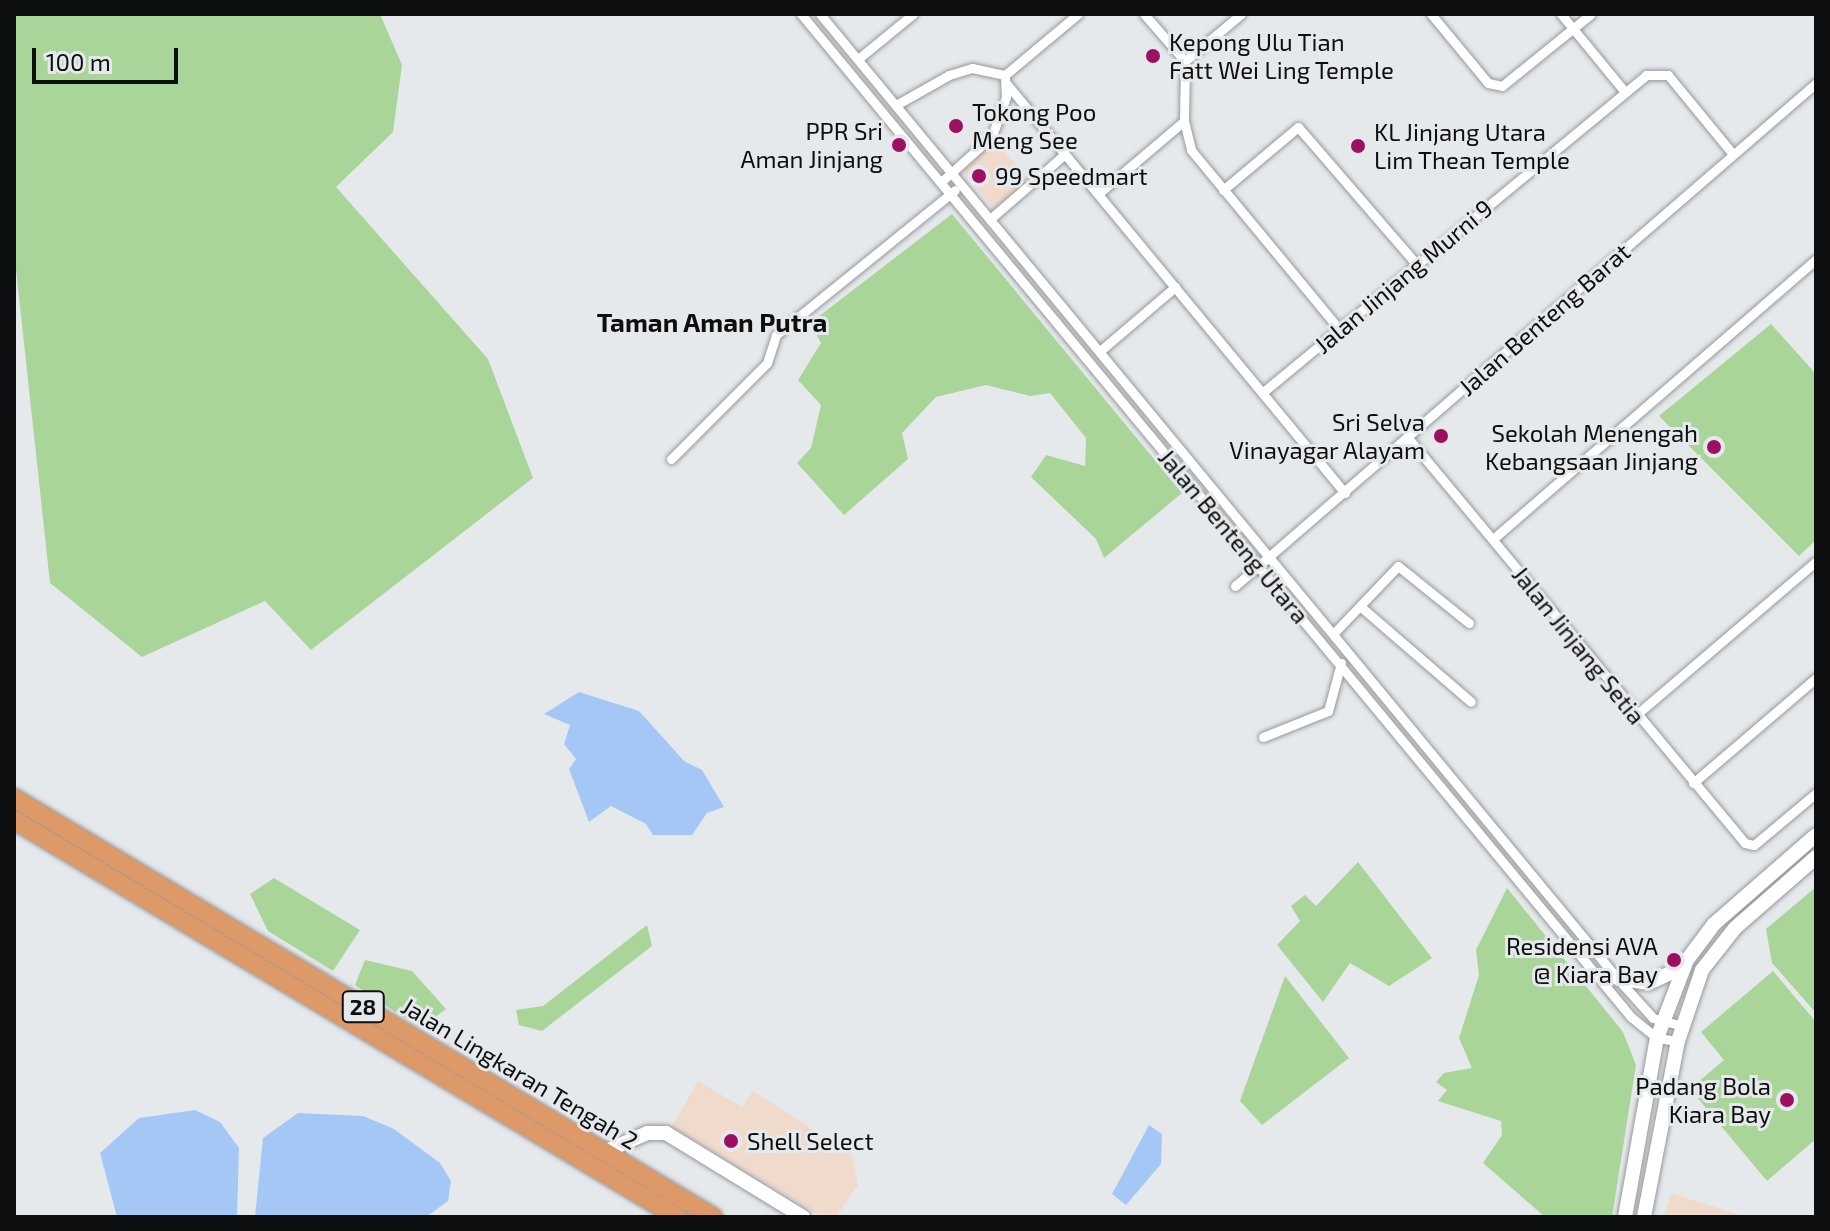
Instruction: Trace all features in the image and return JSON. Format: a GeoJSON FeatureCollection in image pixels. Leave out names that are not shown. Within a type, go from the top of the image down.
{"type":"FeatureCollection","features":[{"type":"Feature","properties":{"kind":"highway","name":"Jalan Lingkaran Tengah 2"},"geometry":{"type":"LineString","coordinates":[[14,798],[713,1217]]}},
{"type":"Feature","properties":{"kind":"highway","name":"Jalan Lingkaran Tengah 2"},"geometry":{"type":"LineString","coordinates":[[14,820],[677,1217]]}},
{"type":"Feature","properties":{"kind":"street","name":"Jalan Benteng Utara"},"geometry":{"type":"LineString","coordinates":[[801,14],[1341,663],[1623,1008],[1657,1038]]}},
{"type":"Feature","properties":{"kind":"street","name":"Jalan Benteng Utara"},"geometry":{"type":"LineString","coordinates":[[820,14],[1617,978],[1663,1021],[1682,1026]]}},
{"type":"Feature","properties":{"kind":"street"},"geometry":{"type":"LineString","coordinates":[[858,59],[913,14]]}},
{"type":"Feature","properties":{"kind":"street"},"geometry":{"type":"LineString","coordinates":[[941,182],[992,136],[1006,79],[1078,14]]}},
{"type":"Feature","properties":{"kind":"street"},"geometry":{"type":"LineString","coordinates":[[1144,14],[1185,61],[1184,121],[1191,150],[1339,329]]}},
{"type":"Feature","properties":{"kind":"street"},"geometry":{"type":"LineString","coordinates":[[1185,61],[1241,14]]}},
{"type":"Feature","properties":{"kind":"street"},"geometry":{"type":"LineString","coordinates":[[1431,14],[1488,83],[1502,86],[1591,14]]}},
{"type":"Feature","properties":{"kind":"street"},"geometry":{"type":"LineString","coordinates":[[1561,14],[1625,92]]}},
{"type":"Feature","properties":{"kind":"street"},"geometry":{"type":"LineString","coordinates":[[896,105],[972,68],[1006,79],[1345,493]]}},
{"type":"Feature","properties":{"kind":"street","name":"Jalan Jinjang Murni 9"},"geometry":{"type":"LineString","coordinates":[[1262,393],[1625,92],[1656,70],[1732,153]]}},
{"type":"Feature","properties":{"kind":"street","name":"Jalan Benteng Barat"},"geometry":{"type":"LineString","coordinates":[[1235,586],[1816,83]]}},
{"type":"Feature","properties":{"kind":"street"},"geometry":{"type":"LineString","coordinates":[[1098,194],[1184,121]]}},
{"type":"Feature","properties":{"kind":"street"},"geometry":{"type":"LineString","coordinates":[[1223,190],[1298,127],[1417,265]]}},
{"type":"Feature","properties":{"kind":"street"},"geometry":{"type":"LineString","coordinates":[[990,219],[1065,154]]}},
{"type":"Feature","properties":{"kind":"street"},"geometry":{"type":"LineString","coordinates":[[671,459],[767,363],[776,335],[961,185]]}},
{"type":"Feature","properties":{"kind":"street"},"geometry":{"type":"LineString","coordinates":[[1493,539],[1814,266]]}},
{"type":"Feature","properties":{"kind":"street"},"geometry":{"type":"LineString","coordinates":[[1100,351],[1175,287]]}},
{"type":"Feature","properties":{"kind":"street","name":"Jalan Jinjang Setia"},"geometry":{"type":"LineString","coordinates":[[1408,438],[1693,783],[1754,845],[1816,793]]}},
{"type":"Feature","properties":{"kind":"street"},"geometry":{"type":"LineString","coordinates":[[1195,491],[1207,482]]}},
{"type":"Feature","properties":{"kind":"street"},"geometry":{"type":"LineString","coordinates":[[1636,715],[1816,561]]}},
{"type":"Feature","properties":{"kind":"street"},"geometry":{"type":"LineString","coordinates":[[1333,634],[1398,566],[1469,623]]}},
{"type":"Feature","properties":{"kind":"street"},"geometry":{"type":"LineString","coordinates":[[1361,607],[1471,702]]}},
{"type":"Feature","properties":{"kind":"street"},"geometry":{"type":"LineString","coordinates":[[1263,737],[1328,711],[1341,663]]}},
{"type":"Feature","properties":{"kind":"street"},"geometry":{"type":"LineString","coordinates":[[1693,783],[1816,678]]}},
{"type":"Feature","properties":{"kind":"street"},"geometry":{"type":"LineString","coordinates":[[1625,1217],[1657,1038],[1684,967],[1714,924],[1816,835]]}},
{"type":"Feature","properties":{"kind":"street"},"geometry":{"type":"LineString","coordinates":[[1644,1217],[1682,1026],[1716,949],[1816,857]]}},
{"type":"Feature","properties":{"kind":"street"},"geometry":{"type":"LineString","coordinates":[[1617,978],[1649,983],[1684,967]]}},
{"type":"Feature","properties":{"kind":"street"},"geometry":{"type":"LineString","coordinates":[[1657,1038],[1678,1041]]}},
{"type":"Feature","properties":{"kind":"street"},"geometry":{"type":"LineString","coordinates":[[604,1152],[666,1133],[803,1217]]}},
{"type":"Feature","properties":{"kind":"shaded area"},"geometry":{"type":"Polygon","coordinates":[[[993,139],[1029,180],[995,210],[961,169],[993,139]]]}},
{"type":"Feature","properties":{"kind":"shaded area"},"geometry":{"type":"Polygon","coordinates":[[[698,1081],[742,1107],[753,1091],[852,1154],[858,1185],[836,1217],[822,1217],[672,1127],[698,1081]]]}},
{"type":"Feature","properties":{"kind":"shaded area"},"geometry":{"type":"Polygon","coordinates":[[[1671,1193],[1746,1217],[1664,1217],[1671,1193]]]}},
{"type":"Feature","properties":{"kind":"green space"},"geometry":{"type":"Polygon","coordinates":[[[14,14],[380,14],[402,65],[393,132],[336,187],[488,359],[533,478],[311,650],[265,601],[142,657],[50,583],[14,251],[14,14]]]}},
{"type":"Feature","properties":{"kind":"green space"},"geometry":{"type":"Polygon","coordinates":[[[952,214],[1182,493],[1104,558],[1096,539],[1031,477],[1046,455],[1085,466],[1086,438],[1050,393],[1030,396],[986,385],[936,397],[902,433],[908,459],[844,515],[797,463],[811,448],[821,405],[798,380],[821,343],[810,323],[952,214]]]}},
{"type":"Feature","properties":{"kind":"green space"},"geometry":{"type":"Polygon","coordinates":[[[1771,324],[1816,374],[1816,540],[1799,556],[1659,416],[1771,324]]]}},
{"type":"Feature","properties":{"kind":"green space"},"geometry":{"type":"Polygon","coordinates":[[[1358,862],[1432,958],[1389,986],[1350,963],[1323,1002],[1277,945],[1300,921],[1291,906],[1305,895],[1316,906],[1358,862]]]}},
{"type":"Feature","properties":{"kind":"green space"},"geometry":{"type":"Polygon","coordinates":[[[274,878],[360,930],[333,971],[268,931],[250,894],[274,878]]]}},
{"type":"Feature","properties":{"kind":"green space"},"geometry":{"type":"Polygon","coordinates":[[[1816,887],[1816,1013],[1772,963],[1766,929],[1816,887]]]}},
{"type":"Feature","properties":{"kind":"green space"},"geometry":{"type":"Polygon","coordinates":[[[1507,888],[1623,1032],[1636,1065],[1612,1217],[1545,1217],[1483,1163],[1502,1135],[1501,1121],[1438,1101],[1447,1090],[1436,1082],[1444,1073],[1472,1068],[1459,1038],[1479,975],[1476,950],[1507,888]]]}},
{"type":"Feature","properties":{"kind":"green space"},"geometry":{"type":"Polygon","coordinates":[[[647,925],[652,946],[542,1031],[519,1025],[516,1010],[543,1006],[647,925]]]}},
{"type":"Feature","properties":{"kind":"green space"},"geometry":{"type":"Polygon","coordinates":[[[365,960],[412,971],[446,1009],[420,1028],[355,985],[365,960]]]}},
{"type":"Feature","properties":{"kind":"green space","name":"Padang Bola Kiara Bay"},"geometry":{"type":"Polygon","coordinates":[[[1773,971],[1816,1022],[1816,1139],[1767,1181],[1690,1089],[1724,1060],[1701,1032],[1773,971]]]}},
{"type":"Feature","properties":{"kind":"green space"},"geometry":{"type":"Polygon","coordinates":[[[1285,976],[1349,1058],[1262,1125],[1240,1101],[1285,976]]]}},
{"type":"Feature","properties":{"kind":"water"},"geometry":{"type":"Polygon","coordinates":[[[579,692],[639,711],[684,761],[702,770],[724,807],[707,813],[692,835],[653,835],[646,824],[611,806],[589,822],[569,769],[576,759],[564,744],[570,725],[544,714],[579,692]]]}},
{"type":"Feature","properties":{"kind":"water"},"geometry":{"type":"Polygon","coordinates":[[[195,1110],[220,1122],[239,1148],[237,1217],[117,1217],[100,1153],[139,1118],[195,1110]]]}},
{"type":"Feature","properties":{"kind":"water"},"geometry":{"type":"Polygon","coordinates":[[[298,1113],[363,1116],[394,1129],[440,1163],[451,1181],[448,1201],[426,1217],[255,1217],[263,1138],[298,1113]]]}},
{"type":"Feature","properties":{"kind":"water"},"geometry":{"type":"Polygon","coordinates":[[[1149,1125],[1162,1134],[1161,1164],[1126,1205],[1112,1194],[1149,1125]]]}},
{"type":"Feature","properties":{"kind":"place","name":"Kepong Ulu Tian Fatt Wei Ling Temple"},"geometry":{"type":"Point","coordinates":[1153,56]}},
{"type":"Feature","properties":{"kind":"place","name":"Tokong Poo Meng See"},"geometry":{"type":"Point","coordinates":[956,126]}},
{"type":"Feature","properties":{"kind":"place","name":"PPR Sri Aman Jinjang"},"geometry":{"type":"Point","coordinates":[899,145]}},
{"type":"Feature","properties":{"kind":"place","name":"KL Jinjang Utara Lim Thean Temple"},"geometry":{"type":"Point","coordinates":[1358,146]}},
{"type":"Feature","properties":{"kind":"place","name":"99 Speedmart"},"geometry":{"type":"Point","coordinates":[979,176]}},
{"type":"Feature","properties":{"kind":"place","name":"Sri Selva Vinayagar Alayam"},"geometry":{"type":"Point","coordinates":[1441,436]}},
{"type":"Feature","properties":{"kind":"place","name":"Sekolah Menengah Kebangsaan Jinjang"},"geometry":{"type":"Point","coordinates":[1714,447]}},
{"type":"Feature","properties":{"kind":"place","name":"Residensi AVA @ Kiara Bay"},"geometry":{"type":"Point","coordinates":[1674,960]}},
{"type":"Feature","properties":{"kind":"place","name":"Padang Bola Kiara Bay"},"geometry":{"type":"Point","coordinates":[1787,1100]}},
{"type":"Feature","properties":{"kind":"place","name":"Shell Select"},"geometry":{"type":"Point","coordinates":[731,1141]}},
{"type":"Feature","properties":{"kind":"district","name":"Taman Aman Putra"},"geometry":{"type":"Point","coordinates":[712,322]}}]}
